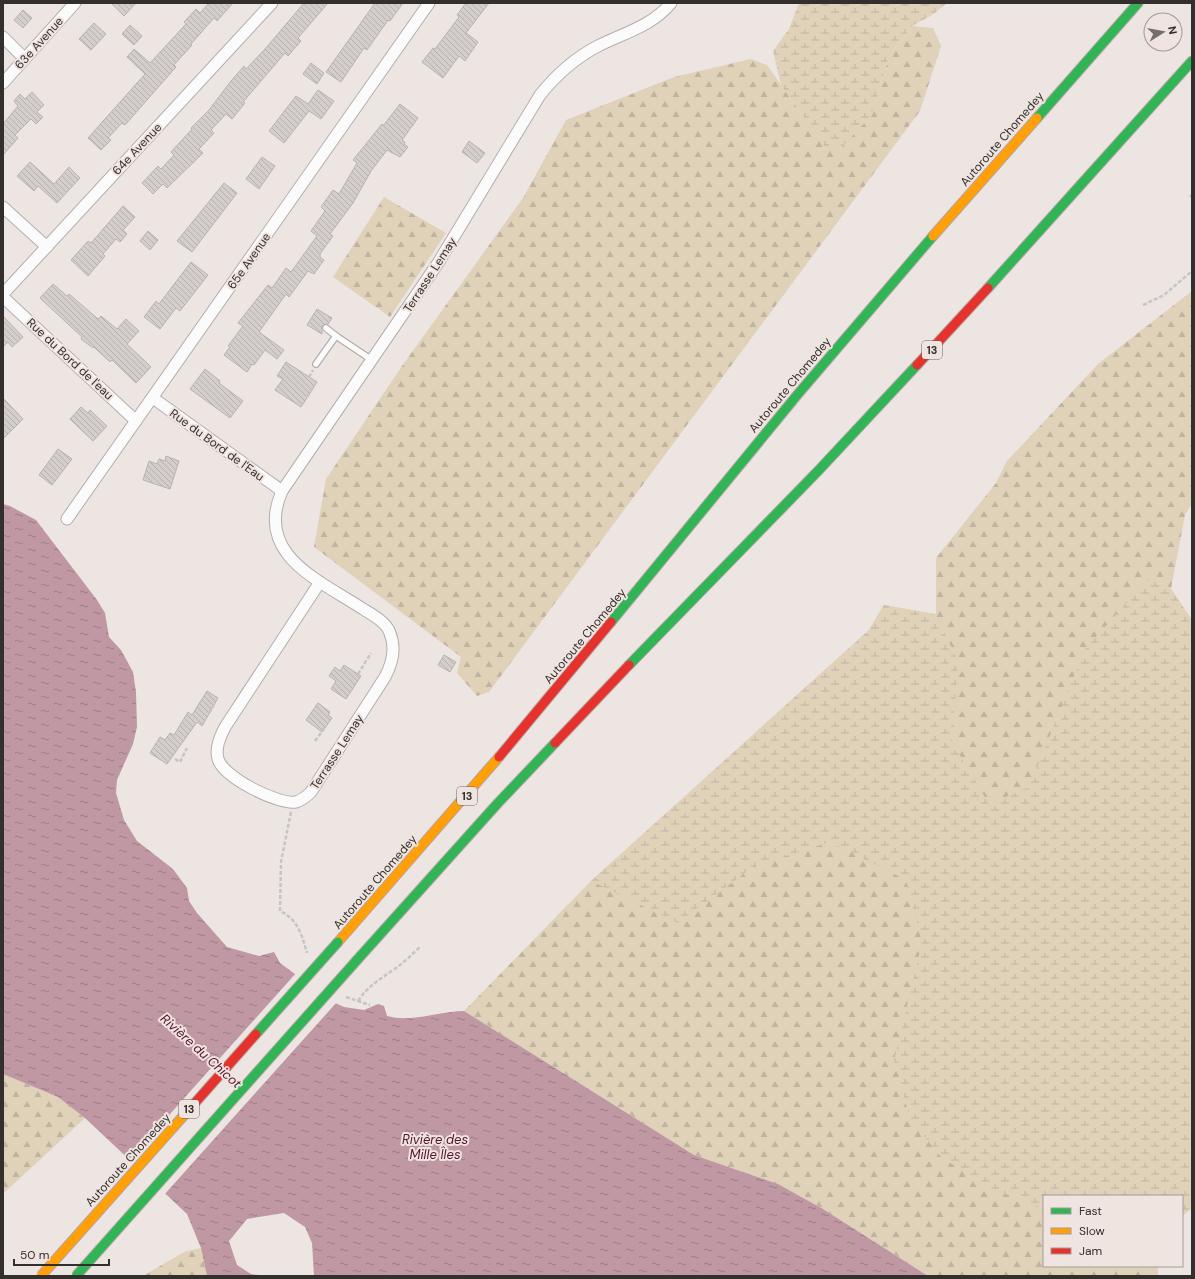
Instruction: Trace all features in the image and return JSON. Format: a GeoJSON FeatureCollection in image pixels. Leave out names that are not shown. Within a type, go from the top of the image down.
{"type":"FeatureCollection","features":[{"type":"Feature","properties":{"kind":"highway"},"geometry":{"type":"LineString","coordinates":[[1121,22],[1135,3]]}},
{"type":"Feature","properties":{"kind":"highway","name":"Autoroute Chomedey"},"geometry":{"type":"LineString","coordinates":[[41,1276],[338,942],[528,724],[798,394],[899,274],[1138,3]]}},
{"type":"Feature","properties":{"kind":"highway","name":"13"},"geometry":{"type":"LineString","coordinates":[[76,1276],[498,803],[665,628],[818,471],[960,320],[1192,62]]}},
{"type":"Feature","properties":{"kind":"street","name":"63e Avenue"},"geometry":{"type":"LineString","coordinates":[[3,83],[75,3]]}},
{"type":"Feature","properties":{"kind":"street","name":"64e Avenue"},"geometry":{"type":"LineString","coordinates":[[3,296],[272,3]]}},
{"type":"Feature","properties":{"kind":"street","name":"65e Avenue"},"geometry":{"type":"LineString","coordinates":[[67,519],[429,3]]}},
{"type":"Feature","properties":{"kind":"street","name":"Terrasse Lemay"},"geometry":{"type":"LineString","coordinates":[[320,582],[225,727],[217,748],[218,761],[225,770],[239,781],[279,800],[288,802],[296,802],[305,798],[311,792],[386,677],[392,661],[392,642],[386,627],[372,615],[320,582],[295,562],[282,549],[275,531],[275,521],[278,502],[282,490],[438,263],[528,113],[550,83],[583,55],[647,23],[671,3]]}},
{"type":"Feature","properties":{"kind":"street"},"geometry":{"type":"LineString","coordinates":[[3,37],[25,59]]}},
{"type":"Feature","properties":{"kind":"street"},"geometry":{"type":"LineString","coordinates":[[3,207],[47,247]]}},
{"type":"Feature","properties":{"kind":"street","name":"Rue du Bord de l'eau"},"geometry":{"type":"LineString","coordinates":[[3,296],[136,421]]}},
{"type":"Feature","properties":{"kind":"street","name":"Rue du Bord de l'Eau"},"geometry":{"type":"LineString","coordinates":[[153,398],[282,490]]}},
{"type":"Feature","properties":{"kind":"lane"},"geometry":{"type":"LineString","coordinates":[[326,328],[372,360]]}},
{"type":"Feature","properties":{"kind":"lane"},"geometry":{"type":"LineString","coordinates":[[316,364],[336,336]]}},
{"type":"Feature","properties":{"kind":"path"},"geometry":{"type":"LineString","coordinates":[[1144,305],[1164,295],[1192,271]]}},
{"type":"Feature","properties":{"kind":"path"},"geometry":{"type":"LineString","coordinates":[[307,397],[314,386]]}},
{"type":"Feature","properties":{"kind":"path"},"geometry":{"type":"LineString","coordinates":[[358,674],[371,653]]}},
{"type":"Feature","properties":{"kind":"path"},"geometry":{"type":"LineString","coordinates":[[209,713],[214,705]]}},
{"type":"Feature","properties":{"kind":"path"},"geometry":{"type":"LineString","coordinates":[[315,741],[326,726]]}},
{"type":"Feature","properties":{"kind":"path"},"geometry":{"type":"LineString","coordinates":[[175,759],[180,762],[187,748]]}},
{"type":"Feature","properties":{"kind":"path"},"geometry":{"type":"LineString","coordinates":[[280,911],[281,862],[291,812]]}},
{"type":"Feature","properties":{"kind":"path"},"geometry":{"type":"LineString","coordinates":[[358,1001],[368,988],[382,976],[394,970],[420,947]]}},
{"type":"Feature","properties":{"kind":"green space"},"geometry":{"type":"Polygon","coordinates":[[[799,3],[947,3],[932,15],[912,26],[889,56],[872,115],[842,147],[827,150],[781,85],[773,51],[789,29],[799,3]]]}},
{"type":"Feature","properties":{"kind":"green space"},"geometry":{"type":"Polygon","coordinates":[[[912,26],[933,28],[941,46],[920,111],[489,692],[477,696],[457,673],[461,657],[314,547],[326,479],[402,366],[523,198],[566,120],[674,77],[751,59],[767,65],[827,150],[872,115],[889,56],[912,26]]]}},
{"type":"Feature","properties":{"kind":"green space"},"geometry":{"type":"Polygon","coordinates":[[[384,197],[446,233],[390,317],[333,277],[384,197]]]}},
{"type":"Feature","properties":{"kind":"green space"},"geometry":{"type":"Polygon","coordinates":[[[1192,291],[1192,503],[1185,515],[1171,589],[1192,620],[1192,1208],[1183,1215],[1183,1195],[1043,1195],[1043,1267],[1158,1267],[1158,1276],[928,1276],[823,1209],[778,1184],[694,1155],[464,1011],[591,881],[869,630],[884,605],[936,614],[936,558],[996,483],[1007,461],[1098,364],[1192,291]]]}},
{"type":"Feature","properties":{"kind":"green space"},"geometry":{"type":"Polygon","coordinates":[[[1150,577],[1171,589],[1192,620],[1192,1208],[1183,1215],[1183,1195],[1043,1195],[1043,1209],[995,1190],[942,1158],[910,1119],[894,1060],[922,943],[906,880],[830,842],[754,866],[678,923],[591,881],[869,630],[884,605],[936,615],[958,661],[952,742],[989,804],[1029,787],[1085,649],[1150,577]]]}},
{"type":"Feature","properties":{"kind":"green space"},"geometry":{"type":"Polygon","coordinates":[[[3,1074],[58,1097],[85,1118],[3,1194],[3,1074]]]}},
{"type":"Feature","properties":{"kind":"green space"},"geometry":{"type":"Polygon","coordinates":[[[201,1248],[207,1276],[143,1276],[184,1252],[201,1248]]]}},
{"type":"Feature","properties":{"kind":"water","name":"Rivière des Mille Îles"},"geometry":{"type":"Polygon","coordinates":[[[3,504],[10,506],[36,520],[97,600],[105,613],[109,637],[121,650],[133,672],[136,692],[137,727],[133,744],[117,780],[116,793],[124,820],[137,841],[173,869],[187,888],[189,901],[197,913],[227,947],[259,956],[274,952],[280,963],[333,1002],[344,1007],[364,1010],[378,1004],[384,1006],[387,1016],[397,1018],[464,1011],[694,1155],[778,1184],[823,1209],[928,1276],[314,1276],[312,1243],[305,1227],[284,1213],[247,1219],[229,1241],[237,1265],[251,1274],[267,1276],[207,1276],[201,1248],[187,1214],[85,1118],[58,1097],[3,1074],[3,504]]]}},
{"type":"Feature","properties":{"kind":"pier"},"geometry":{"type":"Polygon","coordinates":[[[297,972],[337,1002],[164,1195],[128,1161],[297,972]]]}},
{"type":"Feature","properties":{"kind":"building"},"geometry":{"type":"Polygon","coordinates":[[[111,3],[136,3],[124,16],[111,3]]]}},
{"type":"Feature","properties":{"kind":"building"},"geometry":{"type":"Polygon","coordinates":[[[209,3],[233,3],[217,21],[214,18],[174,65],[176,67],[125,125],[122,123],[108,138],[111,140],[101,150],[88,138],[145,74],[127,57],[134,49],[150,63],[186,24],[184,22],[196,9],[200,13],[209,3]]]}},
{"type":"Feature","properties":{"kind":"building"},"geometry":{"type":"Polygon","coordinates":[[[304,3],[328,3],[298,38],[301,41],[288,56],[285,53],[243,102],[245,103],[232,119],[226,114],[211,130],[214,133],[199,149],[203,153],[167,188],[163,184],[153,194],[142,183],[158,166],[161,169],[174,155],[171,152],[192,129],[191,128],[209,110],[231,81],[244,66],[246,69],[265,49],[304,3]]]}},
{"type":"Feature","properties":{"kind":"building"},"geometry":{"type":"Polygon","coordinates":[[[375,3],[403,3],[390,21],[388,20],[367,50],[364,48],[341,82],[326,72],[375,3]]]}},
{"type":"Feature","properties":{"kind":"building"},"geometry":{"type":"Polygon","coordinates":[[[466,3],[489,3],[466,33],[478,42],[465,61],[459,56],[443,78],[422,62],[433,48],[435,49],[459,17],[457,15],[466,3]]]}},
{"type":"Feature","properties":{"kind":"building"},"geometry":{"type":"Polygon","coordinates":[[[23,10],[32,18],[23,28],[14,20],[23,10]]]}},
{"type":"Feature","properties":{"kind":"building"},"geometry":{"type":"Polygon","coordinates":[[[94,23],[106,34],[91,50],[79,39],[94,23]]]}},
{"type":"Feature","properties":{"kind":"building"},"geometry":{"type":"Polygon","coordinates":[[[130,25],[142,36],[134,45],[122,34],[130,25]]]}},
{"type":"Feature","properties":{"kind":"building"},"geometry":{"type":"Polygon","coordinates":[[[311,63],[324,73],[317,84],[303,74],[311,63]]]}},
{"type":"Feature","properties":{"kind":"building"},"geometry":{"type":"Polygon","coordinates":[[[318,90],[334,101],[321,119],[309,111],[284,143],[269,131],[296,96],[308,104],[318,90]]]}},
{"type":"Feature","properties":{"kind":"building"},"geometry":{"type":"Polygon","coordinates":[[[32,92],[44,105],[37,112],[43,117],[36,124],[31,119],[15,135],[18,138],[3,155],[3,124],[18,106],[14,101],[20,94],[25,99],[32,92]]]}},
{"type":"Feature","properties":{"kind":"building"},"geometry":{"type":"Polygon","coordinates":[[[400,104],[418,118],[402,140],[408,147],[400,157],[387,150],[371,171],[353,203],[330,234],[333,236],[320,254],[320,257],[324,260],[314,274],[308,271],[289,297],[286,294],[259,332],[284,350],[277,359],[265,350],[247,372],[224,355],[230,347],[228,346],[243,326],[238,323],[268,285],[272,288],[286,268],[291,272],[317,236],[311,231],[325,211],[321,207],[333,190],[339,194],[357,163],[353,160],[400,104]]]}},
{"type":"Feature","properties":{"kind":"building"},"geometry":{"type":"Polygon","coordinates":[[[469,141],[485,153],[477,163],[462,152],[469,141]]]}},
{"type":"Feature","properties":{"kind":"building"},"geometry":{"type":"Polygon","coordinates":[[[262,157],[275,166],[259,189],[246,179],[262,157]]]}},
{"type":"Feature","properties":{"kind":"building"},"geometry":{"type":"Polygon","coordinates":[[[30,162],[54,184],[69,167],[80,178],[57,203],[38,186],[34,191],[17,176],[30,162]]]}},
{"type":"Feature","properties":{"kind":"building"},"geometry":{"type":"Polygon","coordinates":[[[224,183],[237,193],[192,252],[177,241],[224,183]]]}},
{"type":"Feature","properties":{"kind":"building"},"geometry":{"type":"Polygon","coordinates":[[[123,206],[135,217],[123,230],[127,234],[120,242],[116,239],[103,254],[105,256],[88,276],[71,260],[88,241],[91,243],[123,206]]]}},
{"type":"Feature","properties":{"kind":"building"},"geometry":{"type":"Polygon","coordinates":[[[148,231],[158,240],[150,250],[140,241],[148,231]]]}},
{"type":"Feature","properties":{"kind":"building"},"geometry":{"type":"Polygon","coordinates":[[[191,262],[208,275],[180,311],[176,308],[160,329],[144,317],[156,301],[159,304],[191,262]]]}},
{"type":"Feature","properties":{"kind":"building"},"geometry":{"type":"Polygon","coordinates":[[[53,284],[67,296],[69,294],[98,319],[101,316],[117,329],[126,319],[139,331],[127,344],[151,367],[136,383],[112,360],[110,362],[94,347],[93,348],[81,339],[82,337],[40,298],[53,284]]]}},
{"type":"Feature","properties":{"kind":"building"},"geometry":{"type":"Polygon","coordinates":[[[317,309],[332,318],[328,324],[322,326],[322,334],[307,325],[317,309]]]}},
{"type":"Feature","properties":{"kind":"building"},"geometry":{"type":"Polygon","coordinates":[[[3,316],[23,337],[12,347],[8,342],[3,347],[3,316]]]}},
{"type":"Feature","properties":{"kind":"building"},"geometry":{"type":"Polygon","coordinates":[[[286,362],[317,382],[301,407],[275,390],[283,379],[277,376],[286,362]]]}},
{"type":"Feature","properties":{"kind":"building"},"geometry":{"type":"Polygon","coordinates":[[[205,369],[220,381],[219,383],[243,401],[230,418],[190,389],[205,369]]]}},
{"type":"Feature","properties":{"kind":"building"},"geometry":{"type":"Polygon","coordinates":[[[3,398],[23,419],[3,439],[3,398]]]}},
{"type":"Feature","properties":{"kind":"building"},"geometry":{"type":"Polygon","coordinates":[[[81,407],[88,413],[90,410],[107,426],[93,441],[70,419],[81,407]]]}},
{"type":"Feature","properties":{"kind":"building"},"geometry":{"type":"Polygon","coordinates":[[[58,449],[72,459],[52,485],[39,475],[58,449]]]}},
{"type":"Feature","properties":{"kind":"building"},"geometry":{"type":"Polygon","coordinates":[[[166,456],[179,461],[170,489],[143,480],[149,461],[157,464],[159,459],[165,461],[166,456]]]}},
{"type":"Feature","properties":{"kind":"building"},"geometry":{"type":"Polygon","coordinates":[[[444,655],[456,662],[450,672],[438,665],[444,655]]]}},
{"type":"Feature","properties":{"kind":"building"},"geometry":{"type":"Polygon","coordinates":[[[344,665],[361,676],[346,699],[331,689],[336,681],[329,676],[335,667],[340,671],[344,665]]]}},
{"type":"Feature","properties":{"kind":"building"},"geometry":{"type":"Polygon","coordinates":[[[207,691],[218,698],[202,726],[197,722],[167,764],[150,753],[160,737],[165,740],[170,733],[174,735],[188,712],[192,715],[207,691]]]}},
{"type":"Feature","properties":{"kind":"building"},"geometry":{"type":"Polygon","coordinates":[[[318,703],[330,712],[328,715],[332,718],[322,732],[306,720],[318,703]]]}},
{"type":"Feature","properties":{"kind":"traffic: fast"},"geometry":{"type":"LineString","coordinates":[[1037,118],[1138,3]]}},
{"type":"Feature","properties":{"kind":"traffic: fast"},"geometry":{"type":"LineString","coordinates":[[988,288],[1192,61]]}},
{"type":"Feature","properties":{"kind":"traffic: fast"},"geometry":{"type":"LineString","coordinates":[[611,622],[798,394],[933,236]]}},
{"type":"Feature","properties":{"kind":"traffic: fast"},"geometry":{"type":"LineString","coordinates":[[629,665],[818,471],[917,365]]}},
{"type":"Feature","properties":{"kind":"traffic: fast"},"geometry":{"type":"LineString","coordinates":[[357,960],[498,803],[555,743]]}},
{"type":"Feature","properties":{"kind":"traffic: fast"},"geometry":{"type":"LineString","coordinates":[[256,1034],[338,942]]}},
{"type":"Feature","properties":{"kind":"traffic: fast"},"geometry":{"type":"LineString","coordinates":[[76,1276],[357,960]]}},
{"type":"Feature","properties":{"kind":"traffic: slow"},"geometry":{"type":"LineString","coordinates":[[933,236],[1037,118]]}},
{"type":"Feature","properties":{"kind":"traffic: slow"},"geometry":{"type":"LineString","coordinates":[[338,942],[499,757]]}},
{"type":"Feature","properties":{"kind":"traffic: slow"},"geometry":{"type":"LineString","coordinates":[[41,1276],[186,1113]]}},
{"type":"Feature","properties":{"kind":"traffic: jam"},"geometry":{"type":"LineString","coordinates":[[917,365],[988,288]]}},
{"type":"Feature","properties":{"kind":"traffic: jam"},"geometry":{"type":"LineString","coordinates":[[499,757],[611,622]]}},
{"type":"Feature","properties":{"kind":"traffic: jam"},"geometry":{"type":"LineString","coordinates":[[555,743],[629,665]]}},
{"type":"Feature","properties":{"kind":"traffic: jam"},"geometry":{"type":"LineString","coordinates":[[186,1113],[256,1034]]}},
{"type":"Feature","properties":{"kind":"water label","name":"Rivière du Chicot"},"geometry":{"type":"Point","coordinates":[201,1051]}}]}
